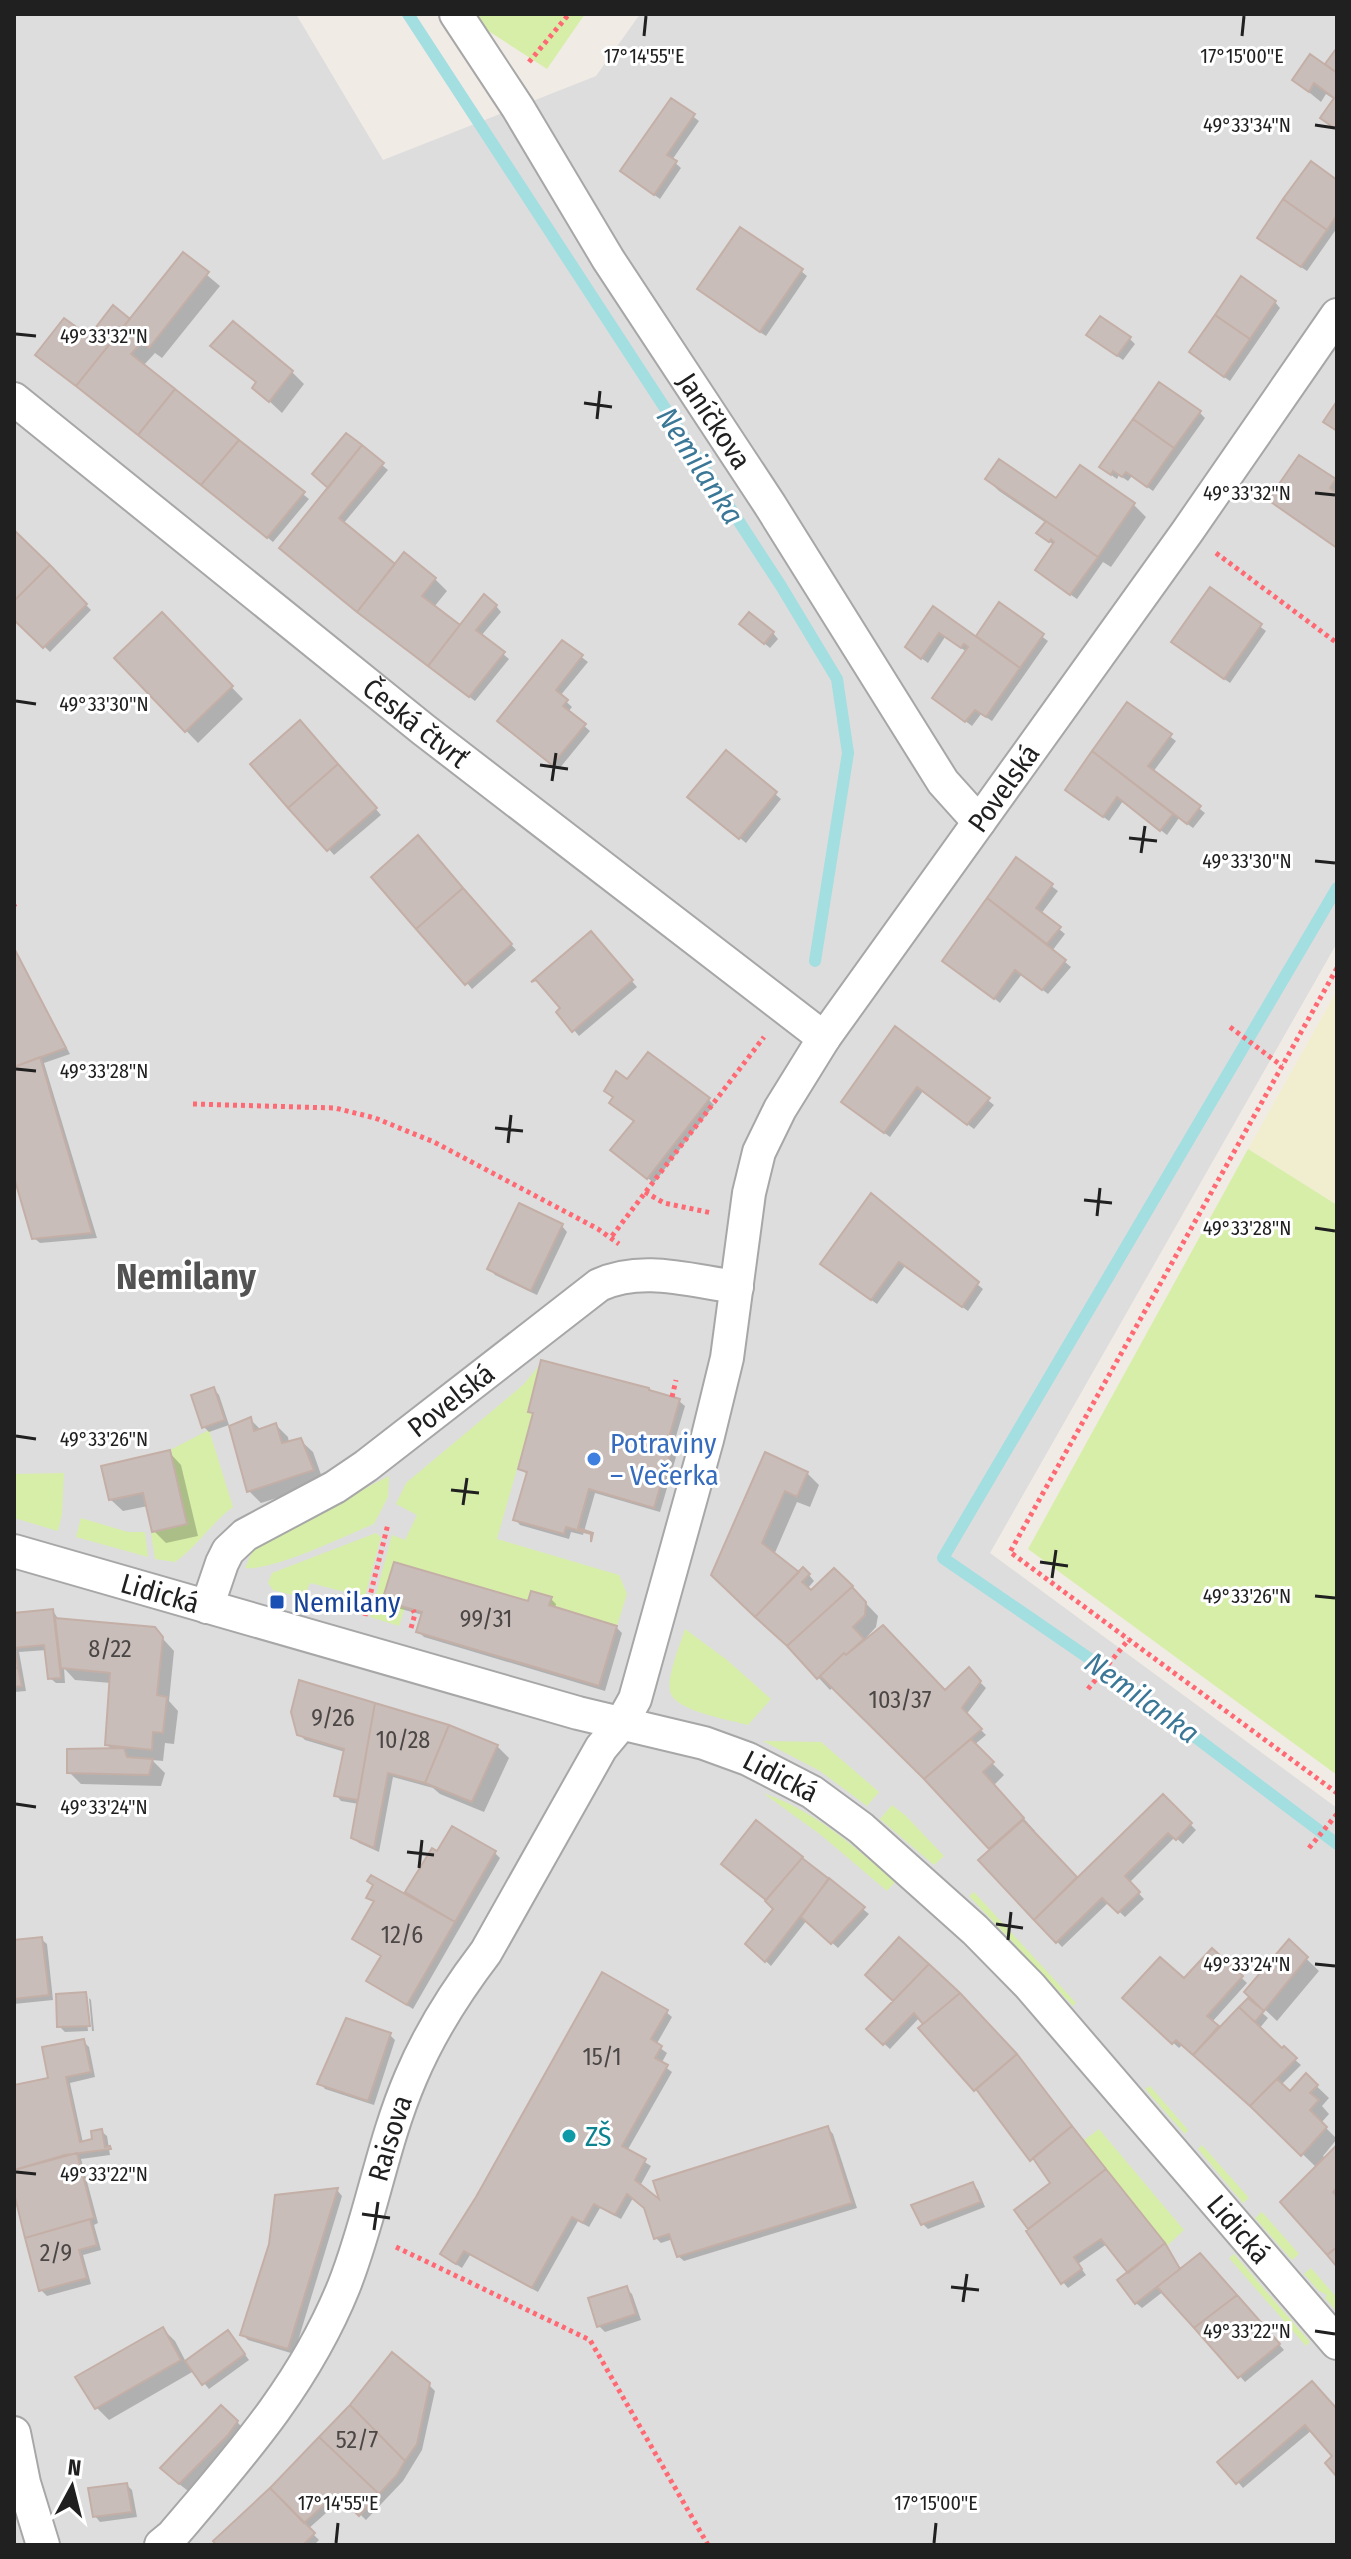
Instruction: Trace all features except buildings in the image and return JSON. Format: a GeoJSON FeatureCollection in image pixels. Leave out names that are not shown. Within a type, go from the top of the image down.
{"type":"FeatureCollection","features":[{"type":"Feature","properties":{"kind":"street","name":"Janíčkova"},"geometry":{"type":"LineString","coordinates":[[456,14],[506,90],[608,259],[770,505],[943,782],[979,822]]}},
{"type":"Feature","properties":{"kind":"street","name":"Povelská"},"geometry":{"type":"LineString","coordinates":[[621,1724],[642,1680],[703,1455],[727,1358],[746,1218],[759,1152],[780,1109],[824,1038],[1187,532],[1337,315]]}},
{"type":"Feature","properties":{"kind":"street","name":"Česká čtvrť"},"geometry":{"type":"LineString","coordinates":[[14,399],[424,730],[824,1038]]}},
{"type":"Feature","properties":{"kind":"street","name":"Povelská"},"geometry":{"type":"LineString","coordinates":[[207,1607],[228,1551],[245,1535],[335,1487],[366,1466],[599,1285],[617,1277],[637,1274],[737,1287]]}},
{"type":"Feature","properties":{"kind":"street","name":"Lidická"},"geometry":{"type":"LineString","coordinates":[[14,1551],[621,1724],[704,1743],[748,1759],[812,1792],[868,1834],[975,1930],[1030,1986],[1337,2343]]}},
{"type":"Feature","properties":{"kind":"street","name":"Raisova"},"geometry":{"type":"LineString","coordinates":[[161,2545],[262,2429],[321,2337],[344,2285],[410,2078],[464,1981],[486,1952],[601,1748],[621,1724]]}},
{"type":"Feature","properties":{"kind":"street"},"geometry":{"type":"LineString","coordinates":[[14,2433],[24,2483],[43,2545]]}},
{"type":"Feature","properties":{"kind":"path"},"geometry":{"type":"LineString","coordinates":[[506,90],[569,14]]}},
{"type":"Feature","properties":{"kind":"path"},"geometry":{"type":"LineString","coordinates":[[1187,532],[1337,643]]}},
{"type":"Feature","properties":{"kind":"path"},"geometry":{"type":"LineString","coordinates":[[1337,968],[1010,1552],[1337,1793]]}},
{"type":"Feature","properties":{"kind":"path"},"geometry":{"type":"LineString","coordinates":[[193,1104],[335,1108],[375,1118],[434,1142],[612,1236],[785,1008]]}},
{"type":"Feature","properties":{"kind":"path"},"geometry":{"type":"LineString","coordinates":[[1230,1027],[1282,1066]]}},
{"type":"Feature","properties":{"kind":"path"},"geometry":{"type":"LineString","coordinates":[[645,1192],[680,1208],[746,1218]]}},
{"type":"Feature","properties":{"kind":"path"},"geometry":{"type":"LineString","coordinates":[[672,1397],[676,1380]]}},
{"type":"Feature","properties":{"kind":"path"},"geometry":{"type":"LineString","coordinates":[[362,1625],[388,1524]]}},
{"type":"Feature","properties":{"kind":"path"},"geometry":{"type":"LineString","coordinates":[[1088,1689],[1129,1639]]}},
{"type":"Feature","properties":{"kind":"path"},"geometry":{"type":"LineString","coordinates":[[1309,1848],[1337,1814]]}},
{"type":"Feature","properties":{"kind":"path"},"geometry":{"type":"LineString","coordinates":[[362,2232],[590,2340],[708,2545]]}},
{"type":"Feature","properties":{"kind":"shaded area"},"geometry":{"type":"Polygon","coordinates":[[[14,14],[296,14],[383,160],[596,76],[640,14],[1337,14],[1337,943],[990,1553],[1337,1808],[1337,2545],[14,2545],[14,14]]]}},
{"type":"Feature","properties":{"kind":"shaded area"},"geometry":{"type":"Polygon","coordinates":[[[1337,990],[1337,1205],[1248,1149],[1337,990]]]}},
{"type":"Feature","properties":{"kind":"green space"},"geometry":{"type":"Polygon","coordinates":[[[470,14],[585,14],[547,69],[476,23],[470,14]]]}},
{"type":"Feature","properties":{"kind":"green space"},"geometry":{"type":"Polygon","coordinates":[[[1248,1149],[1337,1205],[1337,1775],[1028,1549],[1248,1149]]]}},
{"type":"Feature","properties":{"kind":"green space"},"geometry":{"type":"Polygon","coordinates":[[[539,1366],[528,1412],[533,1413],[497,1539],[619,1575],[627,1594],[617,1626],[549,1605],[551,1597],[531,1591],[528,1601],[394,1562],[382,1600],[405,1607],[399,1626],[370,1617],[392,1535],[405,1540],[417,1515],[396,1504],[406,1483],[523,1385],[539,1366]]]}},
{"type":"Feature","properties":{"kind":"green space"},"geometry":{"type":"Polygon","coordinates":[[[209,1430],[233,1507],[175,1562],[155,1559],[151,1533],[186,1524],[170,1450],[209,1430]]]}},
{"type":"Feature","properties":{"kind":"green space"},"geometry":{"type":"Polygon","coordinates":[[[64,1473],[58,1531],[14,1518],[14,1474],[64,1473]]]}},
{"type":"Feature","properties":{"kind":"green space"},"geometry":{"type":"Polygon","coordinates":[[[389,1476],[388,1497],[374,1524],[290,1559],[245,1568],[255,1545],[389,1476]]]}},
{"type":"Feature","properties":{"kind":"green space"},"geometry":{"type":"Polygon","coordinates":[[[81,1518],[128,1532],[145,1532],[148,1557],[76,1537],[81,1518]]]}},
{"type":"Feature","properties":{"kind":"green space"},"geometry":{"type":"Polygon","coordinates":[[[376,1533],[381,1537],[364,1600],[353,1594],[310,1583],[304,1598],[273,1590],[268,1583],[272,1573],[376,1533]]]}},
{"type":"Feature","properties":{"kind":"green space"},"geometry":{"type":"Polygon","coordinates":[[[685,1629],[727,1660],[771,1699],[748,1725],[692,1709],[674,1698],[670,1691],[670,1677],[685,1629]]]}},
{"type":"Feature","properties":{"kind":"green space"},"geometry":{"type":"Polygon","coordinates":[[[763,1741],[821,1742],[879,1792],[867,1806],[820,1771],[763,1741]]]}},
{"type":"Feature","properties":{"kind":"green space"},"geometry":{"type":"Polygon","coordinates":[[[763,1793],[817,1819],[895,1882],[887,1891],[821,1835],[763,1793]]]}},
{"type":"Feature","properties":{"kind":"green space"},"geometry":{"type":"Polygon","coordinates":[[[892,1805],[944,1856],[934,1865],[880,1819],[892,1805]]]}},
{"type":"Feature","properties":{"kind":"green space"},"geometry":{"type":"Polygon","coordinates":[[[974,1892],[1076,2003],[1073,2006],[969,1896],[974,1892]]]}},
{"type":"Feature","properties":{"kind":"green space"},"geometry":{"type":"Polygon","coordinates":[[[1150,2086],[1188,2130],[1185,2134],[1145,2089],[1150,2086]]]}},
{"type":"Feature","properties":{"kind":"green space"},"geometry":{"type":"Polygon","coordinates":[[[1099,2129],[1184,2230],[1166,2247],[1083,2141],[1099,2129]]]}},
{"type":"Feature","properties":{"kind":"green space"},"geometry":{"type":"Polygon","coordinates":[[[1202,2145],[1249,2198],[1243,2203],[1198,2149],[1202,2145]]]}},
{"type":"Feature","properties":{"kind":"green space"},"geometry":{"type":"Polygon","coordinates":[[[1262,2212],[1299,2254],[1292,2260],[1255,2218],[1262,2212]]]}},
{"type":"Feature","properties":{"kind":"green space"},"geometry":{"type":"Polygon","coordinates":[[[1234,2254],[1310,2342],[1306,2346],[1229,2258],[1234,2254]]]}},
{"type":"Feature","properties":{"kind":"green space"},"geometry":{"type":"Polygon","coordinates":[[[1311,2268],[1337,2298],[1337,2312],[1325,2298],[1327,2295],[1319,2291],[1304,2274],[1311,2268]]]}},
{"type":"Feature","properties":{"kind":"waterway","name":"Nemilanka"},"geometry":{"type":"LineString","coordinates":[[408,14],[781,586],[837,679],[848,753],[815,961]]}},
{"type":"Feature","properties":{"kind":"waterway"},"geometry":{"type":"LineString","coordinates":[[1337,888],[943,1558],[1109,1672],[1337,1844]]}},
{"type":"Feature","properties":{"kind":"place","name":"Potraviny – Večerka"},"geometry":{"type":"Point","coordinates":[594,1459]}},
{"type":"Feature","properties":{"kind":"place","name":"Nemilany"},"geometry":{"type":"Point","coordinates":[277,1602]}},
{"type":"Feature","properties":{"kind":"place","name":"ZŠ"},"geometry":{"type":"Point","coordinates":[569,2136]}},
{"type":"Feature","properties":{"kind":"district","name":"Nemilany"},"geometry":{"type":"Point","coordinates":[186,1276]}}]}
